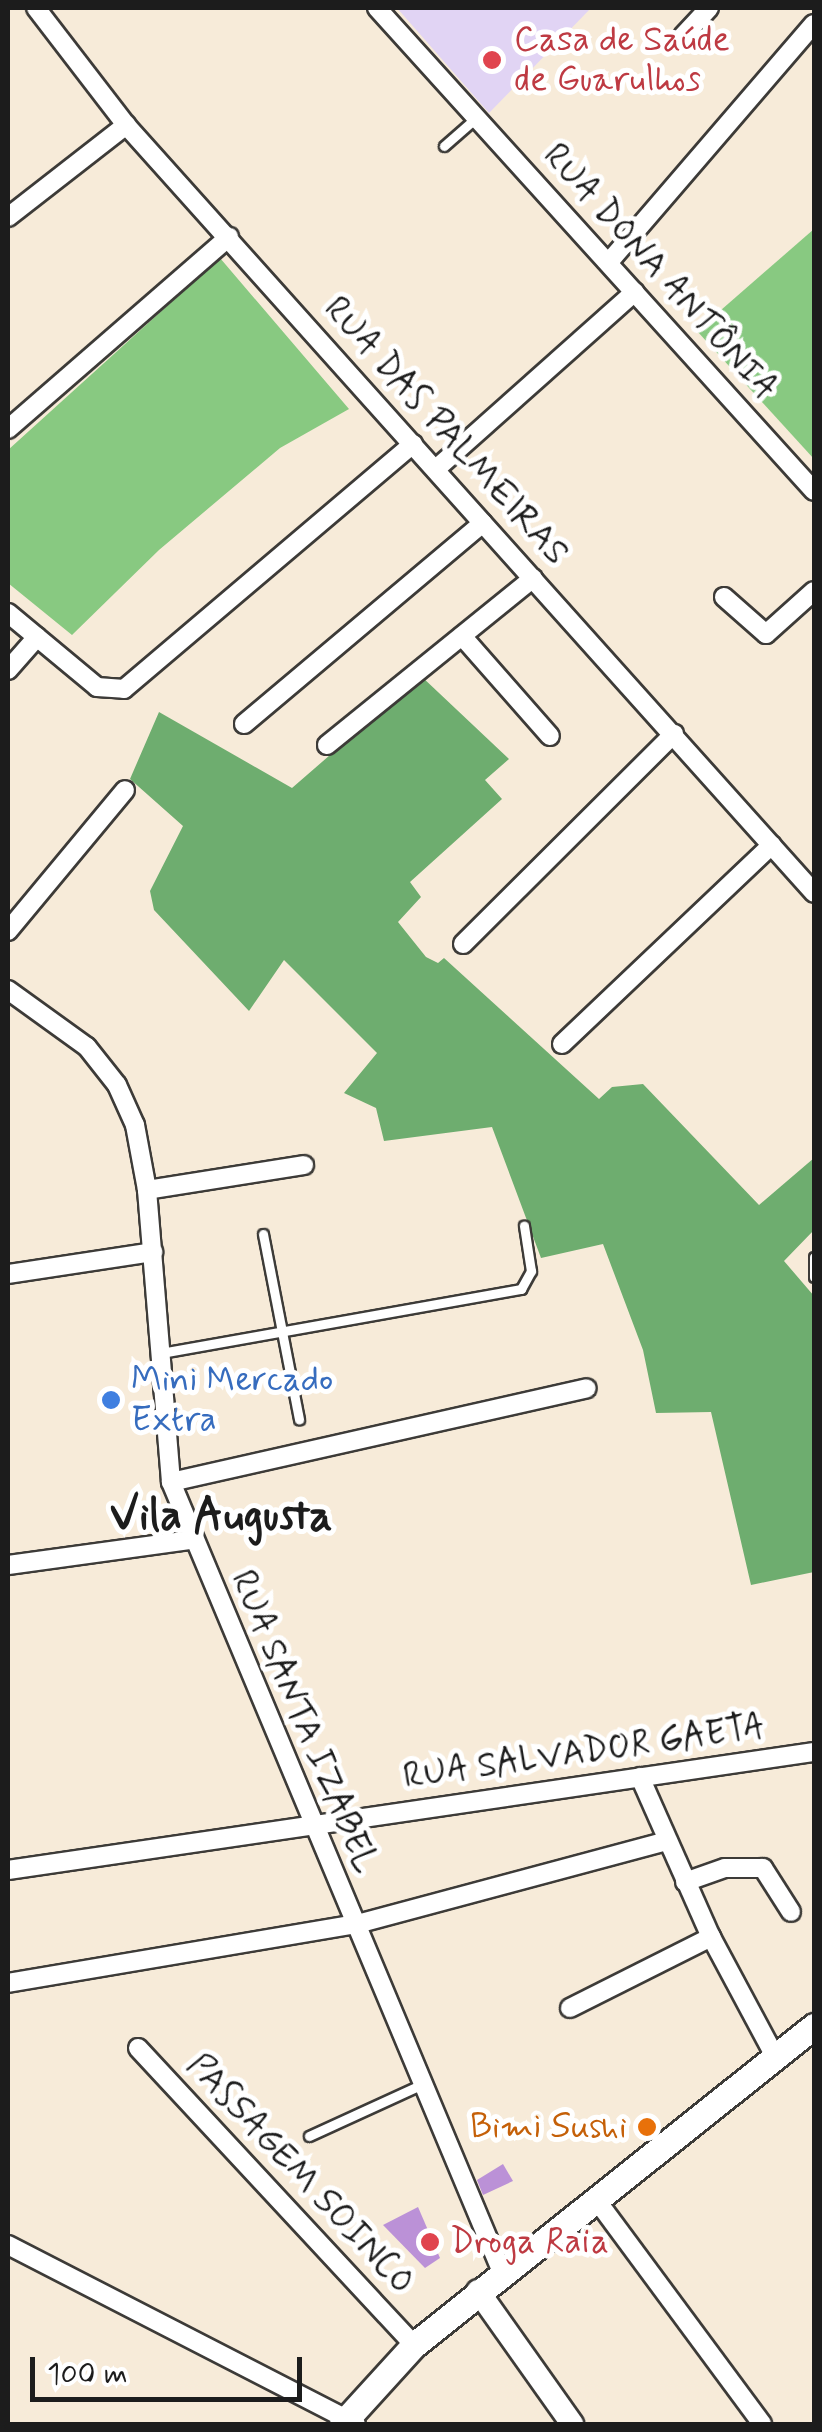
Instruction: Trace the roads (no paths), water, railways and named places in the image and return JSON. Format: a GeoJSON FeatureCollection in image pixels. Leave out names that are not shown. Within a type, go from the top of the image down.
{"type":"FeatureCollection","features":[{"type":"Feature","properties":{"kind":"main road"},"geometry":{"type":"LineString","coordinates":[[349,2421],[414,2344],[814,2026]]}},
{"type":"Feature","properties":{"kind":"street","name":"RUA DAS PALMEIRAS"},"geometry":{"type":"LineString","coordinates":[[36,8],[126,126],[814,893]]}},
{"type":"Feature","properties":{"kind":"street","name":"RUA DONA ANTÔNIA"},"geometry":{"type":"LineString","coordinates":[[376,8],[814,491]]}},
{"type":"Feature","properties":{"kind":"street"},"geometry":{"type":"LineString","coordinates":[[683,36],[709,8]]}},
{"type":"Feature","properties":{"kind":"street"},"geometry":{"type":"LineString","coordinates":[[609,262],[814,24]]}},
{"type":"Feature","properties":{"kind":"street"},"geometry":{"type":"LineString","coordinates":[[8,216],[126,126]]}},
{"type":"Feature","properties":{"kind":"street"},"geometry":{"type":"LineString","coordinates":[[8,429],[229,237]]}},
{"type":"Feature","properties":{"kind":"street"},"geometry":{"type":"LineString","coordinates":[[436,469],[635,292]]}},
{"type":"Feature","properties":{"kind":"street"},"geometry":{"type":"LineString","coordinates":[[8,613],[97,688],[124,689],[414,444]]}},
{"type":"Feature","properties":{"kind":"street"},"geometry":{"type":"LineString","coordinates":[[244,724],[484,523]]}},
{"type":"Feature","properties":{"kind":"street"},"geometry":{"type":"LineString","coordinates":[[327,745],[534,578]]}},
{"type":"Feature","properties":{"kind":"street"},"geometry":{"type":"LineString","coordinates":[[724,596],[766,634],[814,592]]}},
{"type":"Feature","properties":{"kind":"street"},"geometry":{"type":"LineString","coordinates":[[462,636],[550,736]]}},
{"type":"Feature","properties":{"kind":"street"},"geometry":{"type":"LineString","coordinates":[[8,670],[36,637]]}},
{"type":"Feature","properties":{"kind":"street"},"geometry":{"type":"LineString","coordinates":[[464,944],[674,734]]}},
{"type":"Feature","properties":{"kind":"street"},"geometry":{"type":"LineString","coordinates":[[8,931],[124,790]]}},
{"type":"Feature","properties":{"kind":"street"},"geometry":{"type":"LineString","coordinates":[[562,1044],[772,845]]}},
{"type":"Feature","properties":{"kind":"street","name":"RUA SANTA IZABEL"},"geometry":{"type":"LineString","coordinates":[[8,990],[87,1047],[116,1084],[135,1125],[148,1190],[172,1482],[191,1540],[310,1824],[425,2083],[502,2272]]}},
{"type":"Feature","properties":{"kind":"street"},"geometry":{"type":"LineString","coordinates":[[148,1190],[304,1166]]}},
{"type":"Feature","properties":{"kind":"street"},"geometry":{"type":"LineString","coordinates":[[8,1274],[153,1252]]}},
{"type":"Feature","properties":{"kind":"street"},"geometry":{"type":"LineString","coordinates":[[172,1482],[587,1388]]}},
{"type":"Feature","properties":{"kind":"street"},"geometry":{"type":"LineString","coordinates":[[8,1566],[191,1540]]}},
{"type":"Feature","properties":{"kind":"street","name":"RUA SALVADOR GAETA"},"geometry":{"type":"LineString","coordinates":[[8,1870],[814,1752]]}},
{"type":"Feature","properties":{"kind":"street"},"geometry":{"type":"LineString","coordinates":[[640,1777],[710,1938],[776,2058]]}},
{"type":"Feature","properties":{"kind":"street"},"geometry":{"type":"LineString","coordinates":[[8,1983],[357,1924],[667,1841]]}},
{"type":"Feature","properties":{"kind":"street"},"geometry":{"type":"LineString","coordinates":[[685,1882],[725,1868],[763,1868],[790,1912]]}},
{"type":"Feature","properties":{"kind":"street"},"geometry":{"type":"LineString","coordinates":[[570,2008],[710,1938]]}},
{"type":"Feature","properties":{"kind":"street","name":"PASSAGEM SOINCO"},"geometry":{"type":"LineString","coordinates":[[138,2048],[414,2344]]}},
{"type":"Feature","properties":{"kind":"street"},"geometry":{"type":"LineString","coordinates":[[595,2198],[762,2424]]}},
{"type":"Feature","properties":{"kind":"street"},"geometry":{"type":"LineString","coordinates":[[8,2246],[349,2421]]}},
{"type":"Feature","properties":{"kind":"street"},"geometry":{"type":"LineString","coordinates":[[478,2291],[572,2424]]}},
{"type":"Feature","properties":{"kind":"lane"},"geometry":{"type":"LineString","coordinates":[[444,146],[476,118]]}},
{"type":"Feature","properties":{"kind":"lane"},"geometry":{"type":"LineString","coordinates":[[159,1353],[520,1289],[531,1271],[524,1226]]}},
{"type":"Feature","properties":{"kind":"lane"},"geometry":{"type":"LineString","coordinates":[[263,1234],[299,1420]]}},
{"type":"Feature","properties":{"kind":"lane"},"geometry":{"type":"LineString","coordinates":[[814,1257],[814,1277]]}},
{"type":"Feature","properties":{"kind":"lane"},"geometry":{"type":"LineString","coordinates":[[309,2136],[425,2083]]}},
{"type":"Feature","properties":{"kind":"place","name":"Casa de Saúde de Guarulhos"},"geometry":{"type":"Point","coordinates":[492,60]}},
{"type":"Feature","properties":{"kind":"place","name":"Mini Mercado Extra"},"geometry":{"type":"Point","coordinates":[111,1400]}},
{"type":"Feature","properties":{"kind":"place","name":"Bimi Sushi"},"geometry":{"type":"Point","coordinates":[647,2127]}},
{"type":"Feature","properties":{"kind":"place","name":"Droga Raia"},"geometry":{"type":"Point","coordinates":[430,2242]}},
{"type":"Feature","properties":{"kind":"district","name":"Vila Augusta"},"geometry":{"type":"Point","coordinates":[221,1517]}}]}
